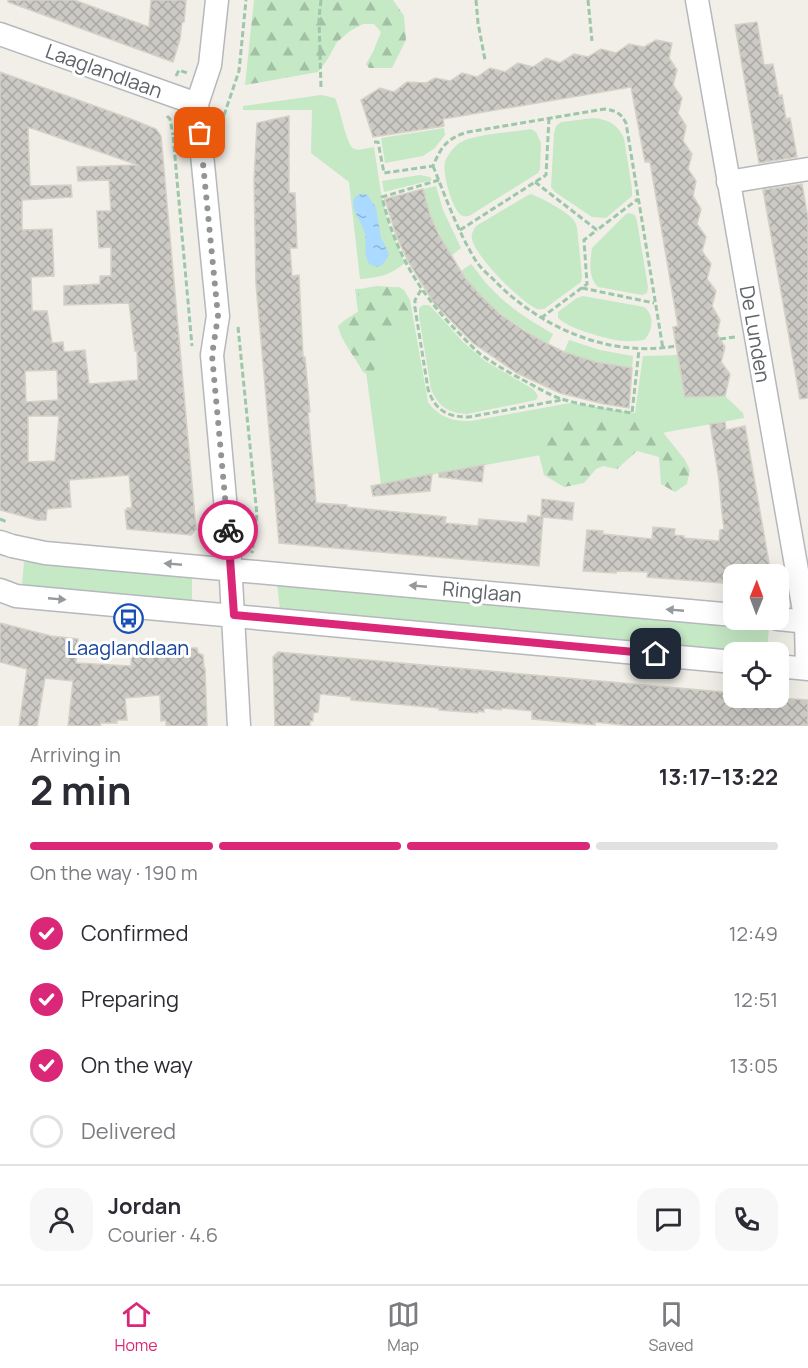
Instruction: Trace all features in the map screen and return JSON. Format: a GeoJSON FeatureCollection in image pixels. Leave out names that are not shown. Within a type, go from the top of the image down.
{"type":"FeatureCollection","features":[{"type":"Feature","properties":{"kind":"street"},"geometry":{"type":"LineString","coordinates":[[217,0],[210,65],[197,104],[209,132],[218,316],[212,355],[241,570],[234,615],[238,726]]}},
{"type":"Feature","properties":{"kind":"street","name":"De Lunden"},"geometry":{"type":"LineString","coordinates":[[697,0],[807,622],[807,669]]}},
{"type":"Feature","properties":{"kind":"street","name":"Laaglandlaan"},"geometry":{"type":"LineString","coordinates":[[0,34],[197,104]]}},
{"type":"Feature","properties":{"kind":"street"},"geometry":{"type":"LineString","coordinates":[[728,182],[808,169]]}},
{"type":"Feature","properties":{"kind":"street","name":"Ringlaan"},"geometry":{"type":"LineString","coordinates":[[0,542],[45,553],[723,614]]}},
{"type":"Feature","properties":{"kind":"street"},"geometry":{"type":"LineString","coordinates":[[0,590],[16,596],[723,661]]}},
{"type":"Feature","properties":{"kind":"street"},"geometry":{"type":"LineString","coordinates":[[789,620],[807,622]]}},
{"type":"Feature","properties":{"kind":"street"},"geometry":{"type":"LineString","coordinates":[[789,667],[807,669]]}},
{"type":"Feature","properties":{"kind":"path"},"geometry":{"type":"LineString","coordinates":[[192,347],[173,135],[209,132],[239,71],[246,0]]}},
{"type":"Feature","properties":{"kind":"path"},"geometry":{"type":"LineString","coordinates":[[321,0],[319,18],[321,88]]}},
{"type":"Feature","properties":{"kind":"path"},"geometry":{"type":"LineString","coordinates":[[476,0],[485,60]]}},
{"type":"Feature","properties":{"kind":"path"},"geometry":{"type":"LineString","coordinates":[[588,0],[592,41]]}},
{"type":"Feature","properties":{"kind":"path"},"geometry":{"type":"LineString","coordinates":[[433,166],[445,144],[456,136],[468,132],[605,109],[621,114],[626,123],[663,349]]}},
{"type":"Feature","properties":{"kind":"path"},"geometry":{"type":"LineString","coordinates":[[460,230],[546,175],[549,118]]}},
{"type":"Feature","properties":{"kind":"path"},"geometry":{"type":"LineString","coordinates":[[374,142],[378,142],[384,173],[433,166]]}},
{"type":"Feature","properties":{"kind":"path"},"geometry":{"type":"LineString","coordinates":[[433,166],[477,264],[508,294],[545,321],[591,341],[639,350],[676,346]]}},
{"type":"Feature","properties":{"kind":"path"},"geometry":{"type":"LineString","coordinates":[[439,180],[382,197],[388,223],[407,268],[438,311],[478,352],[500,368],[564,400],[632,413],[639,350]]}},
{"type":"Feature","properties":{"kind":"path"},"geometry":{"type":"LineString","coordinates":[[535,182],[597,230]]}},
{"type":"Feature","properties":{"kind":"path"},"geometry":{"type":"LineString","coordinates":[[541,318],[587,284],[584,240],[638,199]]}},
{"type":"Feature","properties":{"kind":"path"},"geometry":{"type":"LineString","coordinates":[[582,288],[655,303]]}},
{"type":"Feature","properties":{"kind":"path"},"geometry":{"type":"LineString","coordinates":[[422,290],[416,300],[415,308],[428,389],[431,398],[441,409],[448,414],[469,417],[564,400]]}},
{"type":"Feature","properties":{"kind":"path"},"geometry":{"type":"LineString","coordinates":[[237,317],[257,514],[252,550],[241,570]]}},
{"type":"Feature","properties":{"kind":"green space"},"geometry":{"type":"Polygon","coordinates":[[[254,0],[393,0],[404,16],[406,40],[392,68],[369,68],[366,64],[381,32],[374,24],[363,24],[337,42],[318,72],[245,85],[254,0]]]}},
{"type":"Feature","properties":{"kind":"green space"},"geometry":{"type":"Polygon","coordinates":[[[321,95],[335,98],[352,148],[358,150],[374,147],[388,223],[405,263],[384,275],[360,279],[349,182],[311,153],[312,110],[243,110],[243,106],[321,95]]]}},
{"type":"Feature","properties":{"kind":"green space"},"geometry":{"type":"Polygon","coordinates":[[[594,118],[612,124],[624,138],[632,189],[632,196],[606,218],[592,217],[551,187],[556,126],[561,122],[594,118]]]}},
{"type":"Feature","properties":{"kind":"green space"},"geometry":{"type":"Polygon","coordinates":[[[444,128],[445,135],[435,148],[423,156],[385,163],[381,138],[444,128]]]}},
{"type":"Feature","properties":{"kind":"green space"},"geometry":{"type":"Polygon","coordinates":[[[531,129],[536,132],[541,143],[538,173],[469,216],[461,215],[448,190],[444,167],[452,150],[458,144],[472,138],[531,129]]]}},
{"type":"Feature","properties":{"kind":"green space"},"geometry":{"type":"Polygon","coordinates":[[[420,175],[430,177],[432,180],[384,192],[382,181],[420,175]]]}},
{"type":"Feature","properties":{"kind":"green space"},"geometry":{"type":"Polygon","coordinates":[[[436,186],[443,210],[461,248],[451,256],[430,215],[423,189],[436,186]]]}},
{"type":"Feature","properties":{"kind":"green space"},"geometry":{"type":"Polygon","coordinates":[[[530,194],[565,212],[573,219],[577,228],[581,282],[544,309],[535,308],[509,287],[481,256],[472,237],[476,226],[530,194]]]}},
{"type":"Feature","properties":{"kind":"green space"},"geometry":{"type":"Polygon","coordinates":[[[629,213],[635,215],[637,221],[648,287],[647,293],[642,295],[598,287],[591,274],[592,248],[629,213]]]}},
{"type":"Feature","properties":{"kind":"green space"},"geometry":{"type":"Polygon","coordinates":[[[471,264],[486,283],[506,302],[553,334],[548,344],[512,321],[479,294],[461,271],[471,264]]]}},
{"type":"Feature","properties":{"kind":"green space"},"geometry":{"type":"Polygon","coordinates":[[[377,286],[401,290],[409,304],[407,317],[391,337],[373,372],[367,374],[363,372],[349,349],[338,326],[359,311],[358,293],[365,288],[377,286]]]}},
{"type":"Feature","properties":{"kind":"green space"},"geometry":{"type":"Polygon","coordinates":[[[399,287],[404,290],[410,300],[428,402],[447,418],[471,421],[570,403],[635,413],[643,356],[678,355],[685,397],[725,396],[743,413],[744,418],[381,484],[355,289],[399,287]]]}},
{"type":"Feature","properties":{"kind":"green space"},"geometry":{"type":"Polygon","coordinates":[[[583,296],[644,307],[650,314],[652,323],[647,336],[644,340],[634,341],[609,339],[577,329],[558,318],[558,312],[583,296]]]}},
{"type":"Feature","properties":{"kind":"green space"},"geometry":{"type":"Polygon","coordinates":[[[429,305],[463,342],[485,361],[533,389],[538,396],[536,400],[467,414],[444,408],[431,389],[419,316],[419,308],[429,305]]]}},
{"type":"Feature","properties":{"kind":"green space"},"geometry":{"type":"Polygon","coordinates":[[[569,340],[600,350],[633,356],[632,368],[596,362],[564,352],[569,340]]]}},
{"type":"Feature","properties":{"kind":"green space"},"geometry":{"type":"Polygon","coordinates":[[[627,415],[650,416],[685,460],[690,470],[687,484],[675,492],[661,484],[659,457],[637,451],[617,469],[603,466],[596,469],[584,483],[564,487],[544,475],[537,446],[546,437],[554,421],[573,417],[608,420],[627,415]]]}},
{"type":"Feature","properties":{"kind":"green space"},"geometry":{"type":"Polygon","coordinates":[[[34,561],[192,577],[192,602],[22,585],[24,562],[34,561]]]}},
{"type":"Feature","properties":{"kind":"green space"},"geometry":{"type":"Polygon","coordinates":[[[277,584],[723,624],[723,630],[769,630],[768,642],[723,642],[723,650],[280,610],[277,584]]]}},
{"type":"Feature","properties":{"kind":"water"},"geometry":{"type":"Polygon","coordinates":[[[367,194],[376,208],[381,238],[389,255],[378,267],[369,264],[367,259],[363,227],[353,203],[357,195],[367,194]]]}},
{"type":"Feature","properties":{"kind":"building"},"geometry":{"type":"Polygon","coordinates":[[[8,0],[74,0],[149,27],[151,0],[186,0],[184,22],[182,22],[173,62],[8,2],[8,0]]]}},
{"type":"Feature","properties":{"kind":"building"},"geometry":{"type":"Polygon","coordinates":[[[757,22],[764,65],[773,64],[786,119],[790,118],[797,157],[759,163],[735,25],[757,22]]]}},
{"type":"Feature","properties":{"kind":"building"},"geometry":{"type":"Polygon","coordinates":[[[656,40],[672,43],[669,58],[677,70],[673,85],[682,98],[678,113],[686,126],[683,141],[692,154],[688,169],[696,181],[693,196],[701,209],[697,224],[706,237],[702,251],[711,264],[707,279],[716,291],[712,306],[720,320],[717,334],[725,347],[721,362],[730,374],[725,396],[685,397],[673,327],[678,326],[650,162],[645,162],[631,87],[443,119],[444,126],[373,137],[361,100],[380,88],[394,92],[407,82],[426,83],[435,78],[450,81],[462,73],[477,77],[490,68],[505,72],[518,63],[533,67],[546,58],[560,63],[574,54],[588,57],[601,49],[616,53],[629,44],[644,47],[656,40]]]}},
{"type":"Feature","properties":{"kind":"building"},"geometry":{"type":"Polygon","coordinates":[[[0,72],[131,119],[156,129],[161,136],[196,529],[191,535],[127,529],[125,510],[132,508],[129,475],[69,480],[71,507],[47,509],[46,520],[37,520],[0,510],[0,72]],[[28,127],[30,186],[71,185],[72,197],[22,200],[22,230],[52,229],[54,276],[31,277],[32,311],[47,311],[52,343],[63,342],[64,352],[85,350],[89,384],[138,380],[137,351],[135,351],[129,303],[64,305],[64,286],[100,284],[100,276],[111,276],[111,247],[99,248],[97,211],[111,211],[109,180],[78,181],[77,167],[138,165],[28,127]],[[57,370],[25,371],[26,402],[58,400],[57,370]],[[28,416],[28,462],[55,461],[59,416],[28,416]]]}},
{"type":"Feature","properties":{"kind":"building"},"geometry":{"type":"Polygon","coordinates":[[[289,116],[289,193],[295,193],[297,248],[290,248],[292,276],[299,275],[303,357],[305,357],[310,412],[308,412],[316,503],[446,517],[445,523],[478,526],[479,519],[527,523],[528,515],[541,517],[542,499],[574,503],[572,520],[543,517],[539,566],[279,543],[256,284],[254,180],[257,123],[289,116]]]}},
{"type":"Feature","properties":{"kind":"building"},"geometry":{"type":"Polygon","coordinates":[[[802,184],[808,218],[808,398],[800,399],[763,190],[802,184]]]}},
{"type":"Feature","properties":{"kind":"building"},"geometry":{"type":"Polygon","coordinates":[[[423,189],[430,215],[439,235],[465,278],[482,297],[500,314],[526,332],[564,352],[596,362],[632,368],[629,408],[560,393],[517,373],[473,343],[434,303],[409,263],[396,235],[385,199],[423,189]]]}},
{"type":"Feature","properties":{"kind":"building"},"geometry":{"type":"Polygon","coordinates":[[[725,422],[726,430],[745,426],[769,564],[723,564],[723,583],[647,577],[648,572],[583,571],[587,530],[652,539],[653,527],[675,529],[674,535],[684,536],[684,538],[719,541],[720,530],[724,529],[710,424],[725,422]]]}},
{"type":"Feature","properties":{"kind":"building"},"geometry":{"type":"Polygon","coordinates":[[[484,465],[482,482],[439,477],[439,473],[484,465]]]}},
{"type":"Feature","properties":{"kind":"building"},"geometry":{"type":"Polygon","coordinates":[[[432,474],[430,491],[373,496],[371,486],[432,474]]]}},
{"type":"Feature","properties":{"kind":"building"},"geometry":{"type":"Polygon","coordinates":[[[0,623],[51,636],[78,639],[76,663],[131,666],[132,643],[197,648],[198,653],[203,655],[205,668],[207,726],[166,726],[166,720],[161,721],[160,695],[125,698],[127,720],[117,720],[117,723],[100,723],[101,726],[68,726],[73,681],[45,678],[37,726],[19,726],[27,669],[0,662],[0,623]]]}},
{"type":"Feature","properties":{"kind":"building"},"geometry":{"type":"Polygon","coordinates":[[[278,652],[723,692],[723,708],[789,708],[789,699],[808,700],[808,726],[632,726],[595,722],[595,725],[532,719],[532,711],[502,708],[501,710],[484,708],[484,712],[478,711],[478,713],[439,710],[439,708],[351,700],[351,697],[320,694],[318,712],[313,713],[310,726],[275,726],[273,657],[278,652]]]}},
{"type":"Feature","properties":{"kind":"way so far"},"geometry":{"type":"LineString","coordinates":[[200,133],[218,316],[212,355],[228,530]]}},
{"type":"Feature","properties":{"kind":"place","name":"Laaglandlaan"},"geometry":{"type":"Point","coordinates":[128,618]}},
{"type":"Feature","properties":{"kind":"route"},"geometry":{"type":"LineString","coordinates":[[228,530],[234,615],[656,654]]}}]}
